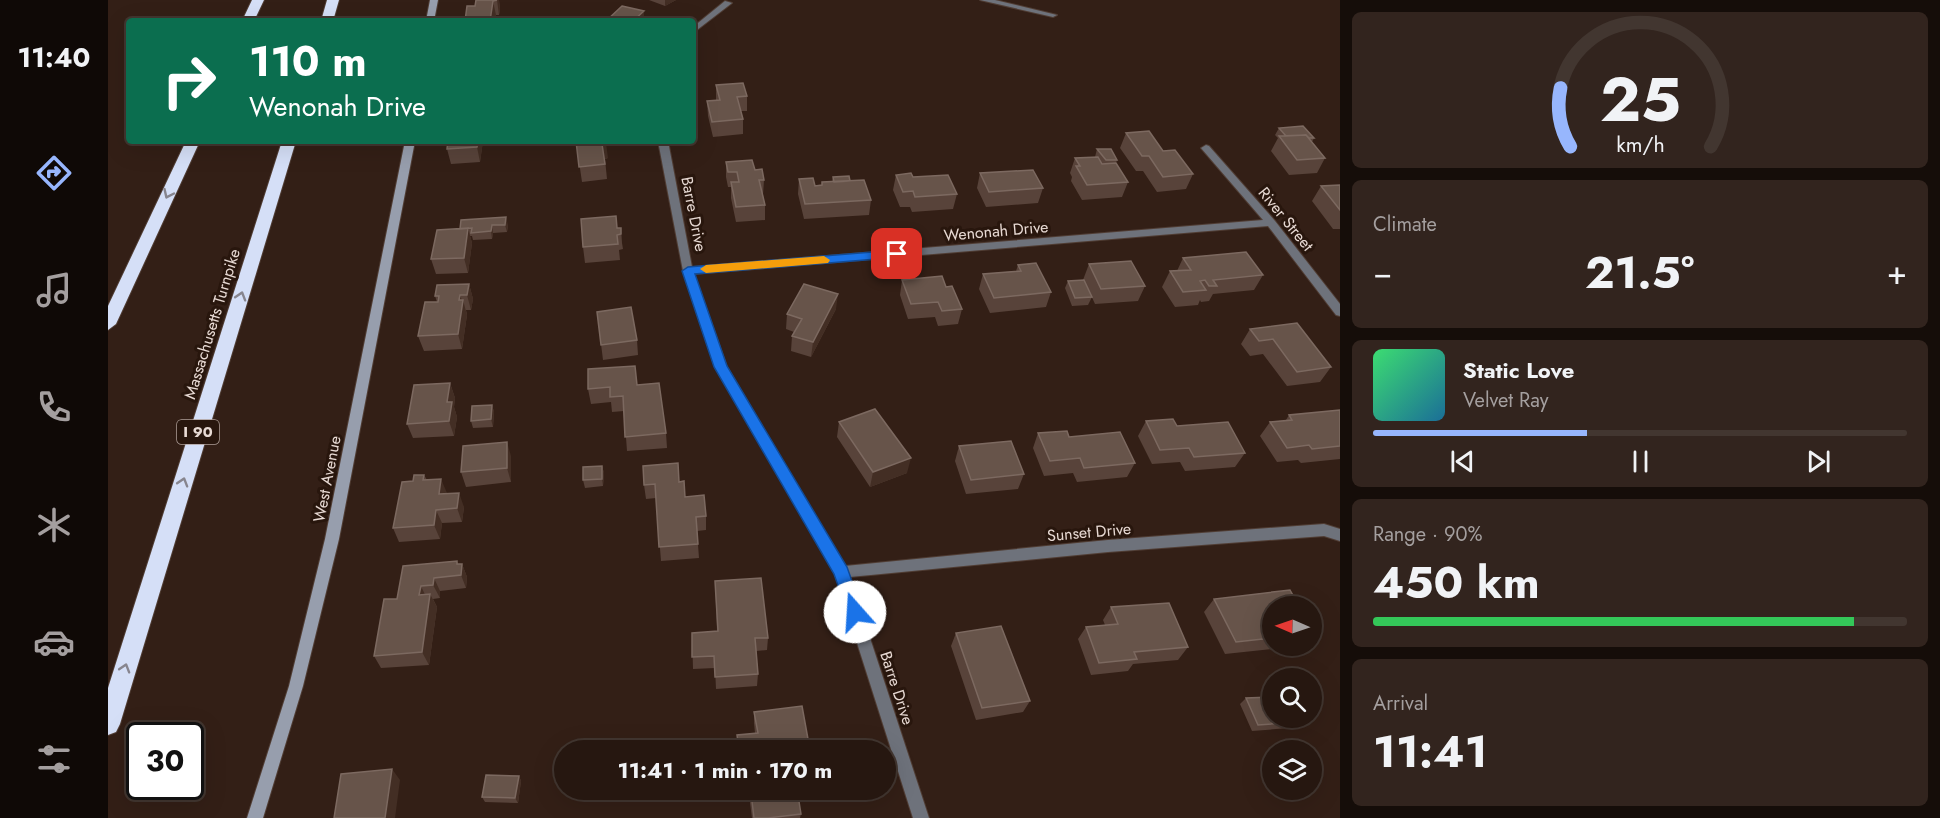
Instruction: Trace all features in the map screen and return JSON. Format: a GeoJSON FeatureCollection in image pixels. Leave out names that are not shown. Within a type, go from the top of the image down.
{"type":"FeatureCollection","features":[{"type":"Feature","properties":{"kind":"highway"},"geometry":{"type":"LineString","coordinates":[[249,18],[258,0]]}},
{"type":"Feature","properties":{"kind":"highway"},"geometry":{"type":"LineString","coordinates":[[328,18],[333,0]]}},
{"type":"Feature","properties":{"kind":"highway"},"geometry":{"type":"LineString","coordinates":[[108,324],[192,144]]}},
{"type":"Feature","properties":{"kind":"highway","name":"Massachusetts Turnpike"},"geometry":{"type":"LineString","coordinates":[[108,724],[288,144]]}},
{"type":"Feature","properties":{"kind":"main road"},"geometry":{"type":"LineString","coordinates":[[431,18],[434,0]]}},
{"type":"Feature","properties":{"kind":"main road","name":"West Avenue"},"geometry":{"type":"LineString","coordinates":[[255,818],[296,686],[332,539],[409,144]]}},
{"type":"Feature","properties":{"kind":"street"},"geometry":{"type":"LineString","coordinates":[[984,0],[1053,15]]}},
{"type":"Feature","properties":{"kind":"street"},"geometry":{"type":"LineString","coordinates":[[696,30],[728,3]]}},
{"type":"Feature","properties":{"kind":"street","name":"Barre Drive"},"geometry":{"type":"LineString","coordinates":[[664,144],[688,271],[721,367],[841,572],[921,818]]}},
{"type":"Feature","properties":{"kind":"street","name":"River Street"},"geometry":{"type":"LineString","coordinates":[[1206,148],[1271,223],[1340,312]]}},
{"type":"Feature","properties":{"kind":"street","name":"Wenonah Drive"},"geometry":{"type":"LineString","coordinates":[[688,271],[1271,223]]}},
{"type":"Feature","properties":{"kind":"street","name":"Sunset Drive"},"geometry":{"type":"LineString","coordinates":[[841,572],[1108,546],[1324,530],[1340,535]]}},
{"type":"Feature","properties":{"kind":"building"},"geometry":{"type":"Polygon","coordinates":[[[476,0],[497,0],[493,1],[490,18],[465,18],[467,6],[475,6],[476,0]]]}},
{"type":"Feature","properties":{"kind":"building"},"geometry":{"type":"Polygon","coordinates":[[[622,6],[644,11],[636,18],[609,18],[622,6]]]}},
{"type":"Feature","properties":{"kind":"building"},"geometry":{"type":"Polygon","coordinates":[[[743,83],[747,96],[737,97],[743,119],[712,122],[707,101],[720,100],[716,85],[743,83]]]}},
{"type":"Feature","properties":{"kind":"building"},"geometry":{"type":"Polygon","coordinates":[[[1303,126],[1314,138],[1306,135],[1286,136],[1279,128],[1303,126]]]}},
{"type":"Feature","properties":{"kind":"building"},"geometry":{"type":"Polygon","coordinates":[[[1149,131],[1163,151],[1175,150],[1193,174],[1163,177],[1149,156],[1142,156],[1126,133],[1149,131]]]}},
{"type":"Feature","properties":{"kind":"building"},"geometry":{"type":"Polygon","coordinates":[[[1306,135],[1325,158],[1297,160],[1279,136],[1306,135]]]}},
{"type":"Feature","properties":{"kind":"building"},"geometry":{"type":"Polygon","coordinates":[[[448,144],[478,144],[477,147],[447,149],[448,144]]]}},
{"type":"Feature","properties":{"kind":"building"},"geometry":{"type":"Polygon","coordinates":[[[576,144],[602,144],[605,164],[579,167],[576,144]]]}},
{"type":"Feature","properties":{"kind":"building"},"geometry":{"type":"Polygon","coordinates":[[[1097,149],[1111,149],[1117,160],[1106,160],[1097,149]]]}},
{"type":"Feature","properties":{"kind":"building"},"geometry":{"type":"Polygon","coordinates":[[[1098,157],[1102,164],[1116,163],[1128,182],[1087,185],[1076,166],[1080,166],[1075,158],[1098,157]]]}},
{"type":"Feature","properties":{"kind":"building"},"geometry":{"type":"Polygon","coordinates":[[[752,160],[755,170],[762,169],[764,180],[759,180],[765,205],[736,207],[731,182],[739,182],[737,172],[728,172],[726,162],[752,160]]]}},
{"type":"Feature","properties":{"kind":"building"},"geometry":{"type":"Polygon","coordinates":[[[1033,170],[1043,188],[989,192],[980,173],[1033,170]]]}},
{"type":"Feature","properties":{"kind":"building"},"geometry":{"type":"Polygon","coordinates":[[[911,173],[913,177],[948,175],[957,194],[915,197],[913,191],[903,192],[896,175],[911,173]]]}},
{"type":"Feature","properties":{"kind":"building"},"geometry":{"type":"Polygon","coordinates":[[[849,176],[850,181],[834,182],[833,177],[849,176]]]}},
{"type":"Feature","properties":{"kind":"building"},"geometry":{"type":"Polygon","coordinates":[[[813,178],[815,186],[822,185],[822,182],[864,180],[871,200],[805,204],[799,179],[813,178]]]}},
{"type":"Feature","properties":{"kind":"building"},"geometry":{"type":"Polygon","coordinates":[[[1340,185],[1340,210],[1321,186],[1340,185]]]}},
{"type":"Feature","properties":{"kind":"building"},"geometry":{"type":"Polygon","coordinates":[[[616,216],[617,228],[621,228],[621,234],[617,235],[618,244],[583,247],[581,219],[616,216]]]}},
{"type":"Feature","properties":{"kind":"building"},"geometry":{"type":"Polygon","coordinates":[[[506,217],[505,225],[492,225],[491,231],[471,233],[472,228],[460,229],[461,220],[506,217]]]}},
{"type":"Feature","properties":{"kind":"building"},"geometry":{"type":"Polygon","coordinates":[[[468,228],[464,258],[431,259],[437,230],[468,228]]]}},
{"type":"Feature","properties":{"kind":"building"},"geometry":{"type":"Polygon","coordinates":[[[1246,252],[1263,275],[1213,280],[1217,286],[1209,286],[1205,280],[1200,281],[1206,290],[1183,292],[1170,271],[1191,270],[1183,258],[1246,252]]]}},
{"type":"Feature","properties":{"kind":"building"},"geometry":{"type":"Polygon","coordinates":[[[1131,261],[1145,286],[1101,289],[1089,264],[1131,261]]]}},
{"type":"Feature","properties":{"kind":"building"},"geometry":{"type":"Polygon","coordinates":[[[1036,263],[1051,292],[994,298],[983,274],[1021,271],[1018,265],[1036,263]]]}},
{"type":"Feature","properties":{"kind":"building"},"geometry":{"type":"Polygon","coordinates":[[[942,276],[946,287],[952,286],[962,309],[942,311],[938,302],[911,304],[902,280],[942,276]]]}},
{"type":"Feature","properties":{"kind":"building"},"geometry":{"type":"Polygon","coordinates":[[[1084,280],[1092,297],[1075,298],[1068,281],[1084,280]]]}},
{"type":"Feature","properties":{"kind":"building"},"geometry":{"type":"Polygon","coordinates":[[[469,284],[467,295],[460,295],[459,300],[463,300],[458,334],[418,336],[425,302],[438,302],[439,296],[435,296],[437,285],[469,284]]]}},
{"type":"Feature","properties":{"kind":"building"},"geometry":{"type":"Polygon","coordinates":[[[804,284],[838,294],[813,342],[792,336],[802,319],[787,314],[804,284]]]}},
{"type":"Feature","properties":{"kind":"building"},"geometry":{"type":"Polygon","coordinates":[[[631,307],[637,340],[601,345],[597,312],[631,307]]]}},
{"type":"Feature","properties":{"kind":"building"},"geometry":{"type":"Polygon","coordinates":[[[1297,323],[1331,367],[1297,372],[1273,339],[1259,341],[1250,329],[1297,323]]]}},
{"type":"Feature","properties":{"kind":"building"},"geometry":{"type":"Polygon","coordinates":[[[635,366],[637,385],[659,383],[666,433],[625,437],[623,396],[610,397],[610,387],[588,389],[588,369],[635,366]]]}},
{"type":"Feature","properties":{"kind":"building"},"geometry":{"type":"Polygon","coordinates":[[[450,383],[447,402],[452,402],[449,421],[407,424],[414,385],[450,383]]]}},
{"type":"Feature","properties":{"kind":"building"},"geometry":{"type":"Polygon","coordinates":[[[492,405],[491,419],[471,421],[472,406],[492,405]]]}},
{"type":"Feature","properties":{"kind":"building"},"geometry":{"type":"Polygon","coordinates":[[[875,409],[911,458],[873,472],[839,422],[875,409]]]}},
{"type":"Feature","properties":{"kind":"building"},"geometry":{"type":"Polygon","coordinates":[[[1340,410],[1340,446],[1312,449],[1309,445],[1287,448],[1270,422],[1292,420],[1289,415],[1340,410]]]}},
{"type":"Feature","properties":{"kind":"building"},"geometry":{"type":"Polygon","coordinates":[[[1173,419],[1177,426],[1228,422],[1245,453],[1194,457],[1189,448],[1160,450],[1146,421],[1173,419]]]}},
{"type":"Feature","properties":{"kind":"building"},"geometry":{"type":"Polygon","coordinates":[[[1067,431],[1069,437],[1120,432],[1135,463],[1084,468],[1080,458],[1050,461],[1038,433],[1067,431]]]}},
{"type":"Feature","properties":{"kind":"building"},"geometry":{"type":"Polygon","coordinates":[[[1011,441],[1024,474],[971,480],[959,446],[1011,441]]]}},
{"type":"Feature","properties":{"kind":"building"},"geometry":{"type":"Polygon","coordinates":[[[507,442],[507,468],[461,472],[463,446],[507,442]]]}},
{"type":"Feature","properties":{"kind":"building"},"geometry":{"type":"Polygon","coordinates":[[[678,463],[679,482],[684,481],[685,497],[704,495],[706,516],[696,517],[698,544],[659,547],[655,484],[644,485],[643,466],[678,463]]]}},
{"type":"Feature","properties":{"kind":"building"},"geometry":{"type":"Polygon","coordinates":[[[602,466],[602,479],[583,480],[583,467],[602,466]]]}},
{"type":"Feature","properties":{"kind":"building"},"geometry":{"type":"Polygon","coordinates":[[[414,475],[424,475],[423,480],[441,479],[439,494],[459,493],[457,508],[436,510],[434,525],[393,528],[402,482],[413,481],[414,475]]]}},
{"type":"Feature","properties":{"kind":"building"},"geometry":{"type":"Polygon","coordinates":[[[457,561],[457,564],[462,564],[461,575],[434,578],[433,585],[421,586],[419,595],[430,594],[422,652],[374,656],[384,599],[397,599],[403,566],[457,561]]]}},
{"type":"Feature","properties":{"kind":"building"},"geometry":{"type":"Polygon","coordinates":[[[761,578],[768,638],[755,638],[758,674],[715,677],[714,656],[692,657],[692,633],[718,631],[715,581],[761,578]]]}},
{"type":"Feature","properties":{"kind":"building"},"geometry":{"type":"Polygon","coordinates":[[[1290,590],[1293,596],[1262,596],[1262,639],[1236,642],[1214,599],[1290,590]]]}},
{"type":"Feature","properties":{"kind":"building"},"geometry":{"type":"Polygon","coordinates":[[[1169,603],[1188,647],[1134,652],[1137,659],[1099,663],[1086,627],[1118,624],[1111,607],[1169,603]]]}},
{"type":"Feature","properties":{"kind":"building"},"geometry":{"type":"Polygon","coordinates":[[[1001,626],[1030,701],[982,708],[956,633],[1001,626]]]}},
{"type":"Feature","properties":{"kind":"building"},"geometry":{"type":"Polygon","coordinates":[[[1262,697],[1262,725],[1258,725],[1246,698],[1262,697]]]}},
{"type":"Feature","properties":{"kind":"building"},"geometry":{"type":"Polygon","coordinates":[[[802,706],[808,740],[738,740],[737,735],[758,733],[754,712],[802,706]]]}},
{"type":"Feature","properties":{"kind":"building"},"geometry":{"type":"Polygon","coordinates":[[[392,769],[385,818],[334,818],[341,774],[392,769]]]}},
{"type":"Feature","properties":{"kind":"building"},"geometry":{"type":"Polygon","coordinates":[[[486,775],[519,776],[515,798],[482,797],[486,775]]]}},
{"type":"Feature","properties":{"kind":"building"},"geometry":{"type":"Polygon","coordinates":[[[752,800],[799,800],[801,814],[754,818],[752,800]]]}},
{"type":"Feature","properties":{"kind":"slow traffic"},"geometry":{"type":"LineString","coordinates":[[706,269],[824,260]]}},
{"type":"Feature","properties":{"kind":"route"},"geometry":{"type":"LineString","coordinates":[[855,612],[841,572],[721,367],[688,271],[897,254]]}}]}
